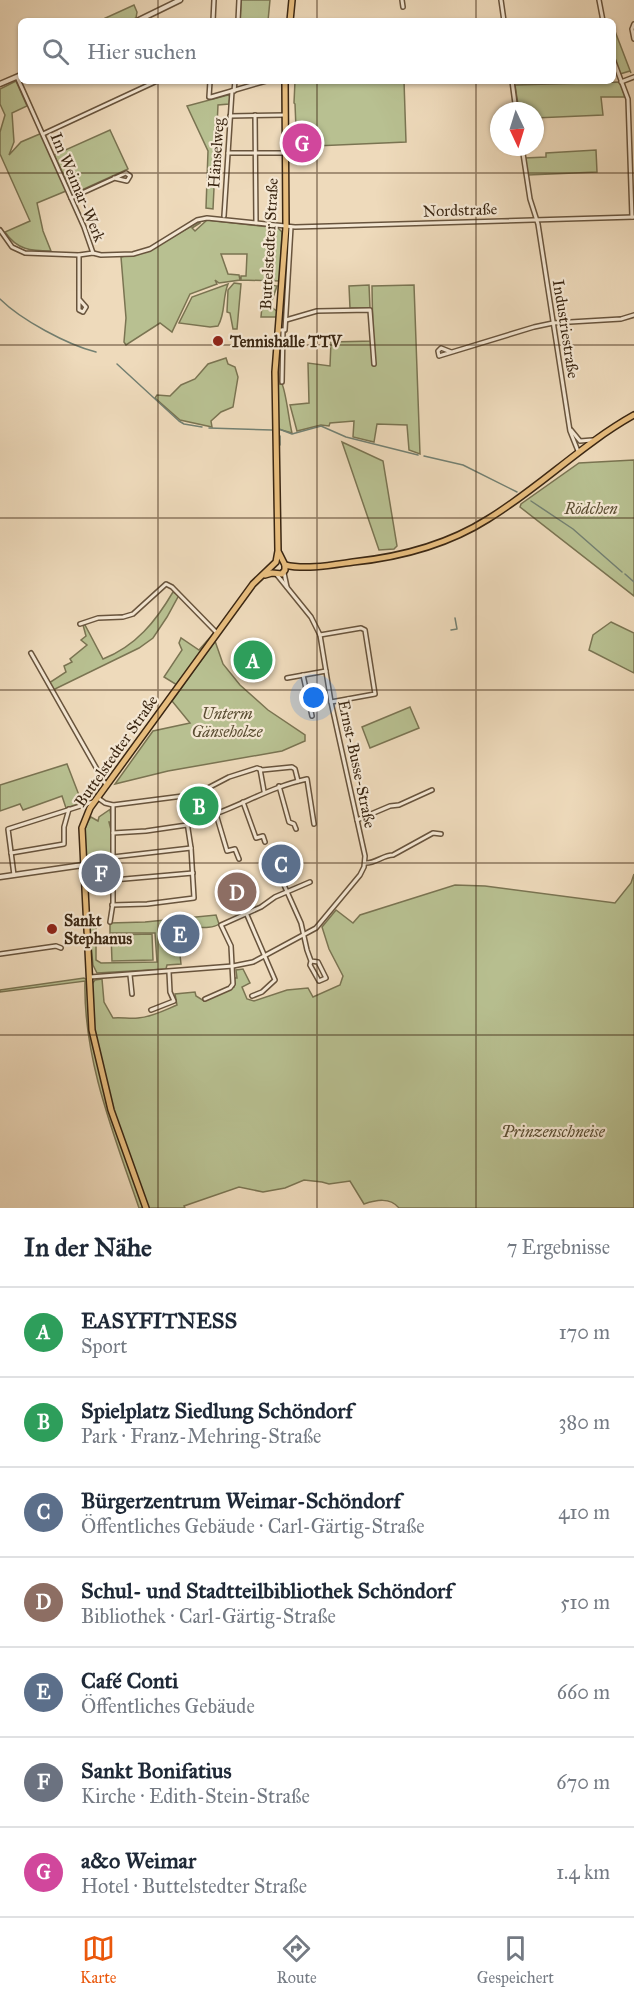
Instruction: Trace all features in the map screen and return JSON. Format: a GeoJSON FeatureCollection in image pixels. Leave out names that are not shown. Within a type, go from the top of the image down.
{"type":"FeatureCollection","features":[{"type":"Feature","properties":{"kind":"main road"},"geometry":{"type":"LineString","coordinates":[[290,18],[292,0]]}},
{"type":"Feature","properties":{"kind":"main road","name":"Buttelstedter Straße"},"geometry":{"type":"LineString","coordinates":[[146,1208],[111,1110],[94,1043],[82,828],[88,811],[106,785],[253,584],[279,568],[274,386],[281,330],[288,226],[285,84]]}},
{"type":"Feature","properties":{"kind":"main road"},"geometry":{"type":"LineString","coordinates":[[279,568],[383,559],[438,544],[487,520],[607,432],[634,415]]}},
{"type":"Feature","properties":{"kind":"street"},"geometry":{"type":"LineString","coordinates":[[146,18],[180,0]]}},
{"type":"Feature","properties":{"kind":"street"},"geometry":{"type":"LineString","coordinates":[[213,18],[214,0]]}},
{"type":"Feature","properties":{"kind":"street"},"geometry":{"type":"LineString","coordinates":[[238,18],[239,0]]}},
{"type":"Feature","properties":{"kind":"street"},"geometry":{"type":"LineString","coordinates":[[402,0],[403,7]]}},
{"type":"Feature","properties":{"kind":"street"},"geometry":{"type":"LineString","coordinates":[[501,0],[504,18]]}},
{"type":"Feature","properties":{"kind":"street"},"geometry":{"type":"LineString","coordinates":[[599,0],[602,18]]}},
{"type":"Feature","properties":{"kind":"street"},"geometry":{"type":"LineString","coordinates":[[634,24],[632,29],[634,39]]}},
{"type":"Feature","properties":{"kind":"street"},"geometry":{"type":"LineString","coordinates":[[616,68],[628,99],[633,217]]}},
{"type":"Feature","properties":{"kind":"street"},"geometry":{"type":"LineString","coordinates":[[0,84],[18,76]]}},
{"type":"Feature","properties":{"kind":"street"},"geometry":{"type":"LineString","coordinates":[[621,82],[634,77]]}},
{"type":"Feature","properties":{"kind":"street","name":"Im Weimar-Werk"},"geometry":{"type":"LineString","coordinates":[[22,84],[93,253],[123,255],[138,253],[160,244],[197,220],[207,218],[288,226]]}},
{"type":"Feature","properties":{"kind":"street"},"geometry":{"type":"LineString","coordinates":[[43,134],[151,84]]}},
{"type":"Feature","properties":{"kind":"street"},"geometry":{"type":"LineString","coordinates":[[210,84],[209,97],[256,84]]}},
{"type":"Feature","properties":{"kind":"street","name":"Hänselweg"},"geometry":{"type":"LineString","coordinates":[[224,216],[230,116],[234,84]]}},
{"type":"Feature","properties":{"kind":"street"},"geometry":{"type":"LineString","coordinates":[[512,84],[515,102]]}},
{"type":"Feature","properties":{"kind":"street"},"geometry":{"type":"LineString","coordinates":[[255,115],[256,223]]}},
{"type":"Feature","properties":{"kind":"street"},"geometry":{"type":"LineString","coordinates":[[230,116],[285,115]]}},
{"type":"Feature","properties":{"kind":"street"},"geometry":{"type":"LineString","coordinates":[[228,153],[285,153]]}},
{"type":"Feature","properties":{"kind":"street","name":"Industriestraße"},"geometry":{"type":"LineString","coordinates":[[524,156],[537,220],[569,426],[572,440],[579,453]]}},
{"type":"Feature","properties":{"kind":"street"},"geometry":{"type":"LineString","coordinates":[[71,198],[114,178]]}},
{"type":"Feature","properties":{"kind":"street","name":"Industriestraße"},"geometry":{"type":"LineString","coordinates":[[530,220],[533,207]]}},
{"type":"Feature","properties":{"kind":"street","name":"Nordstraße"},"geometry":{"type":"LineString","coordinates":[[288,226],[633,217]]}},
{"type":"Feature","properties":{"kind":"street"},"geometry":{"type":"LineString","coordinates":[[281,330],[285,330],[286,320],[288,226]]}},
{"type":"Feature","properties":{"kind":"street"},"geometry":{"type":"LineString","coordinates":[[0,230],[9,244],[22,252],[36,255],[93,253]]}},
{"type":"Feature","properties":{"kind":"street"},"geometry":{"type":"LineString","coordinates":[[79,255],[79,299]]}},
{"type":"Feature","properties":{"kind":"street"},"geometry":{"type":"LineString","coordinates":[[286,320],[317,311],[370,310],[374,364]]}},
{"type":"Feature","properties":{"kind":"street"},"geometry":{"type":"LineString","coordinates":[[451,352],[440,348],[438,351],[439,356],[553,323],[621,319],[634,315]]}},
{"type":"Feature","properties":{"kind":"street","name":"Buttelstedter Straße"},"geometry":{"type":"LineString","coordinates":[[281,330],[282,382]]}},
{"type":"Feature","properties":{"kind":"street"},"geometry":{"type":"LineString","coordinates":[[569,426],[576,438],[582,441],[588,441],[607,432]]}},
{"type":"Feature","properties":{"kind":"street","name":"Ernst-Busse-Straße"},"geometry":{"type":"LineString","coordinates":[[279,568],[288,588],[311,617],[320,635],[365,863]]}},
{"type":"Feature","properties":{"kind":"street"},"geometry":{"type":"LineString","coordinates":[[80,624],[98,618],[123,617],[132,614],[162,586],[168,584],[217,633]]}},
{"type":"Feature","properties":{"kind":"street"},"geometry":{"type":"LineString","coordinates":[[320,635],[361,628],[365,630],[375,694],[332,702]]}},
{"type":"Feature","properties":{"kind":"street"},"geometry":{"type":"LineString","coordinates":[[31,653],[106,785]]}},
{"type":"Feature","properties":{"kind":"street"},"geometry":{"type":"LineString","coordinates":[[287,678],[326,670]]}},
{"type":"Feature","properties":{"kind":"street"},"geometry":{"type":"LineString","coordinates":[[303,675],[312,716]]}},
{"type":"Feature","properties":{"kind":"street"},"geometry":{"type":"LineString","coordinates":[[14,875],[8,829],[96,800],[113,805],[183,796],[257,768],[292,766],[298,781]]}},
{"type":"Feature","properties":{"kind":"street"},"geometry":{"type":"LineString","coordinates":[[260,769],[264,792]]}},
{"type":"Feature","properties":{"kind":"street"},"geometry":{"type":"LineString","coordinates":[[113,833],[146,831],[187,823],[216,814],[279,786],[307,779],[314,824]]}},
{"type":"Feature","properties":{"kind":"street"},"geometry":{"type":"LineString","coordinates":[[279,786],[289,822],[294,824],[296,829]]}},
{"type":"Feature","properties":{"kind":"street"},"geometry":{"type":"LineString","coordinates":[[357,820],[432,790]]}},
{"type":"Feature","properties":{"kind":"street"},"geometry":{"type":"LineString","coordinates":[[112,905],[147,904],[194,898],[191,848],[183,796]]}},
{"type":"Feature","properties":{"kind":"street"},"geometry":{"type":"LineString","coordinates":[[243,801],[256,838],[263,836],[265,842]]}},
{"type":"Feature","properties":{"kind":"street"},"geometry":{"type":"LineString","coordinates":[[110,922],[113,880],[113,805]]}},
{"type":"Feature","properties":{"kind":"street"},"geometry":{"type":"LineString","coordinates":[[11,853],[64,844],[64,827],[69,809]]}},
{"type":"Feature","properties":{"kind":"street"},"geometry":{"type":"LineString","coordinates":[[216,814],[227,851],[235,849],[239,859]]}},
{"type":"Feature","properties":{"kind":"street"},"geometry":{"type":"LineString","coordinates":[[90,977],[232,966],[245,964],[265,956],[316,928],[329,915],[361,873],[365,863],[393,855],[433,833],[441,834]]}},
{"type":"Feature","properties":{"kind":"street"},"geometry":{"type":"LineString","coordinates":[[113,857],[191,848]]}},
{"type":"Feature","properties":{"kind":"street"},"geometry":{"type":"LineString","coordinates":[[0,877],[83,865]]}},
{"type":"Feature","properties":{"kind":"street"},"geometry":{"type":"LineString","coordinates":[[113,880],[193,873]]}},
{"type":"Feature","properties":{"kind":"street"},"geometry":{"type":"LineString","coordinates":[[280,876],[301,923],[311,961],[310,965],[319,981],[326,978],[318,962],[311,961]]}},
{"type":"Feature","properties":{"kind":"street"},"geometry":{"type":"LineString","coordinates":[[205,999],[232,986],[231,946],[221,925],[287,891],[310,882]]}},
{"type":"Feature","properties":{"kind":"street"},"geometry":{"type":"LineString","coordinates":[[246,914],[275,980],[262,992],[252,996]]}},
{"type":"Feature","properties":{"kind":"street"},"geometry":{"type":"LineString","coordinates":[[0,954],[56,946],[61,948]]}},
{"type":"Feature","properties":{"kind":"street"},"geometry":{"type":"LineString","coordinates":[[151,1010],[174,1001],[170,992],[169,972]]}},
{"type":"Feature","properties":{"kind":"street"},"geometry":{"type":"LineString","coordinates":[[130,975],[132,994]]}},
{"type":"Feature","properties":{"kind":"green space"},"geometry":{"type":"Polygon","coordinates":[[[241,0],[270,0],[268,18],[240,18],[241,0]]]}},
{"type":"Feature","properties":{"kind":"green space"},"geometry":{"type":"Polygon","coordinates":[[[134,5],[137,12],[136,18],[106,18],[134,5]]]}},
{"type":"Feature","properties":{"kind":"green space"},"geometry":{"type":"Polygon","coordinates":[[[616,34],[631,73],[630,71],[620,74],[616,62],[616,34]]]}},
{"type":"Feature","properties":{"kind":"green space"},"geometry":{"type":"Polygon","coordinates":[[[16,81],[27,106],[12,113],[14,142],[9,155],[21,142],[42,133],[66,191],[37,203],[43,231],[51,251],[37,251],[20,246],[14,243],[5,232],[30,221],[0,154],[0,132],[5,115],[0,104],[0,89],[16,81]]]}},
{"type":"Feature","properties":{"kind":"green space"},"geometry":{"type":"Polygon","coordinates":[[[620,82],[625,97],[601,97],[603,115],[544,118],[544,102],[518,102],[515,85],[550,84],[616,84],[620,82]]]}},
{"type":"Feature","properties":{"kind":"green space"},"geometry":{"type":"Polygon","coordinates":[[[295,84],[404,84],[406,142],[315,146],[315,127],[296,128],[295,84]]]}},
{"type":"Feature","properties":{"kind":"green space"},"geometry":{"type":"Polygon","coordinates":[[[230,96],[229,104],[218,105],[213,209],[206,208],[208,151],[187,106],[230,96]]]}},
{"type":"Feature","properties":{"kind":"green space"},"geometry":{"type":"Polygon","coordinates":[[[110,130],[128,169],[73,194],[54,155],[110,130]]]}},
{"type":"Feature","properties":{"kind":"green space"},"geometry":{"type":"Polygon","coordinates":[[[596,150],[597,172],[528,175],[525,158],[546,157],[546,153],[596,150]]]}},
{"type":"Feature","properties":{"kind":"green space"},"geometry":{"type":"Polygon","coordinates":[[[207,220],[278,228],[282,232],[280,281],[241,280],[241,276],[246,276],[247,254],[221,254],[228,274],[239,275],[240,280],[219,283],[215,280],[217,284],[190,294],[172,332],[160,323],[126,345],[124,342],[126,318],[121,257],[152,249],[200,221],[192,228],[195,231],[207,220]]]}},
{"type":"Feature","properties":{"kind":"green space"},"geometry":{"type":"Polygon","coordinates":[[[234,283],[241,284],[237,329],[233,329],[230,313],[227,312],[228,290],[234,283]]]}},
{"type":"Feature","properties":{"kind":"green space"},"geometry":{"type":"Polygon","coordinates":[[[228,284],[218,326],[179,323],[192,297],[228,284]]]}},
{"type":"Feature","properties":{"kind":"green space"},"geometry":{"type":"Polygon","coordinates":[[[264,284],[277,286],[270,306],[278,312],[278,317],[261,317],[264,284]]]}},
{"type":"Feature","properties":{"kind":"green space"},"geometry":{"type":"Polygon","coordinates":[[[369,285],[370,308],[350,308],[349,286],[369,285]]]}},
{"type":"Feature","properties":{"kind":"green space"},"geometry":{"type":"Polygon","coordinates":[[[414,285],[420,454],[409,450],[407,425],[377,424],[374,442],[353,437],[354,421],[330,423],[329,426],[321,425],[297,431],[290,405],[309,403],[308,363],[330,366],[331,342],[373,341],[372,286],[414,285]]]}},
{"type":"Feature","properties":{"kind":"green space"},"geometry":{"type":"Polygon","coordinates":[[[226,358],[228,364],[235,367],[238,377],[233,407],[221,412],[211,421],[212,427],[180,420],[155,398],[157,395],[170,396],[181,385],[195,379],[208,364],[226,358]]]}},
{"type":"Feature","properties":{"kind":"green space"},"geometry":{"type":"Polygon","coordinates":[[[277,384],[282,384],[292,433],[278,429],[277,384]]]}},
{"type":"Feature","properties":{"kind":"green space"},"geometry":{"type":"Polygon","coordinates":[[[342,442],[383,461],[397,546],[394,549],[379,550],[342,442]]]}},
{"type":"Feature","properties":{"kind":"green space","name":"Rödchen"},"geometry":{"type":"Polygon","coordinates":[[[634,460],[634,596],[520,507],[521,504],[579,463],[634,460]]]}},
{"type":"Feature","properties":{"kind":"green space"},"geometry":{"type":"Polygon","coordinates":[[[173,592],[179,595],[153,638],[139,648],[53,690],[49,683],[66,672],[64,666],[72,662],[70,659],[87,645],[81,640],[86,636],[83,625],[103,659],[115,654],[135,640],[160,613],[173,592]]]}},
{"type":"Feature","properties":{"kind":"green space"},"geometry":{"type":"Polygon","coordinates":[[[611,622],[634,633],[634,673],[589,650],[593,635],[611,622]]]}},
{"type":"Feature","properties":{"kind":"green space"},"geometry":{"type":"Polygon","coordinates":[[[213,634],[177,685],[164,677],[182,650],[179,643],[181,638],[199,650],[213,634]]]}},
{"type":"Feature","properties":{"kind":"green space","name":"Unterm Gänseholze"},"geometry":{"type":"Polygon","coordinates":[[[215,641],[223,664],[240,685],[268,710],[305,735],[305,741],[282,751],[168,771],[115,784],[153,731],[190,723],[172,701],[215,641]]]}},
{"type":"Feature","properties":{"kind":"green space"},"geometry":{"type":"Polygon","coordinates":[[[410,707],[419,728],[370,748],[362,727],[410,707]]]}},
{"type":"Feature","properties":{"kind":"green space"},"geometry":{"type":"Polygon","coordinates":[[[67,764],[82,803],[66,808],[62,796],[23,810],[20,804],[0,811],[0,785],[67,764]]]}},
{"type":"Feature","properties":{"kind":"green space"},"geometry":{"type":"Polygon","coordinates":[[[203,792],[210,814],[190,818],[186,810],[185,798],[203,792]]]}},
{"type":"Feature","properties":{"kind":"green space"},"geometry":{"type":"Polygon","coordinates":[[[112,808],[110,810],[112,822],[109,822],[111,830],[113,829],[111,869],[85,871],[84,836],[87,822],[91,817],[98,821],[99,817],[112,808]]]}},
{"type":"Feature","properties":{"kind":"green space","name":"Prinzenschneise"},"geometry":{"type":"Polygon","coordinates":[[[634,874],[634,1208],[399,1208],[387,1201],[364,1204],[350,1181],[329,1184],[304,1180],[285,1188],[263,1192],[239,1187],[184,1206],[185,1208],[147,1208],[111,1104],[94,1029],[92,984],[95,980],[102,979],[104,1002],[113,1018],[138,1018],[158,1013],[177,1005],[175,994],[195,992],[196,996],[204,1001],[234,987],[234,978],[237,978],[236,970],[243,969],[250,983],[242,987],[247,999],[254,1001],[287,990],[308,988],[313,997],[340,985],[343,976],[329,949],[322,927],[336,910],[353,923],[360,915],[455,885],[485,886],[615,903],[631,883],[634,874]]]}},
{"type":"Feature","properties":{"kind":"green space"},"geometry":{"type":"Polygon","coordinates":[[[88,915],[96,922],[96,960],[101,963],[157,962],[155,933],[110,933],[110,923],[216,915],[219,924],[210,927],[177,928],[181,964],[167,965],[166,969],[97,973],[93,965],[88,915]]]}},
{"type":"Feature","properties":{"kind":"green space"},"geometry":{"type":"Polygon","coordinates":[[[152,934],[153,960],[112,961],[111,935],[152,934]]]}},
{"type":"Feature","properties":{"kind":"green space"},"geometry":{"type":"Polygon","coordinates":[[[84,978],[87,980],[93,1043],[143,1208],[139,1208],[102,1096],[89,1039],[85,981],[0,992],[0,990],[84,978]]]}},
{"type":"Feature","properties":{"kind":"waterway"},"geometry":{"type":"LineString","coordinates":[[0,299],[45,331],[96,352]]}},
{"type":"Feature","properties":{"kind":"waterway"},"geometry":{"type":"LineString","coordinates":[[117,364],[179,421],[202,427]]}},
{"type":"Feature","properties":{"kind":"waterway"},"geometry":{"type":"LineString","coordinates":[[279,429],[292,434],[321,426],[346,437],[418,455]]}},
{"type":"Feature","properties":{"kind":"waterway"},"geometry":{"type":"LineString","coordinates":[[209,428],[272,430]]}},
{"type":"Feature","properties":{"kind":"waterway"},"geometry":{"type":"LineString","coordinates":[[280,436],[280,445]]}},
{"type":"Feature","properties":{"kind":"waterway"},"geometry":{"type":"LineString","coordinates":[[424,456],[463,465],[517,492]]}},
{"type":"Feature","properties":{"kind":"waterway"},"geometry":{"type":"LineString","coordinates":[[531,501],[573,529],[622,572]]}},
{"type":"Feature","properties":{"kind":"waterway"},"geometry":{"type":"LineString","coordinates":[[625,574],[634,582]]}},
{"type":"Feature","properties":{"kind":"waterway"},"geometry":{"type":"LineString","coordinates":[[451,630],[457,629],[455,618]]}},
{"type":"Feature","properties":{"kind":"place","name":"a&o Weimar"},"geometry":{"type":"Point","coordinates":[302,143]}},
{"type":"Feature","properties":{"kind":"place","name":"Tennishalle TTV"},"geometry":{"type":"Point","coordinates":[218,341]}},
{"type":"Feature","properties":{"kind":"place","name":"EASYFITNESS"},"geometry":{"type":"Point","coordinates":[253,660]}},
{"type":"Feature","properties":{"kind":"place","name":"Spielplatz Siedlung Schöndorf"},"geometry":{"type":"Point","coordinates":[199,806]}},
{"type":"Feature","properties":{"kind":"place","name":"Bürgerzentrum Weimar-Schöndorf"},"geometry":{"type":"Point","coordinates":[281,864]}},
{"type":"Feature","properties":{"kind":"place","name":"Sankt Bonifatius"},"geometry":{"type":"Point","coordinates":[101,873]}},
{"type":"Feature","properties":{"kind":"place","name":"Schul- und Stadtteilbibliothek Schöndorf"},"geometry":{"type":"Point","coordinates":[237,892]}},
{"type":"Feature","properties":{"kind":"place","name":"Sankt Stephanus"},"geometry":{"type":"Point","coordinates":[52,929]}},
{"type":"Feature","properties":{"kind":"place","name":"Café Conti"},"geometry":{"type":"Point","coordinates":[180,934]}}]}
